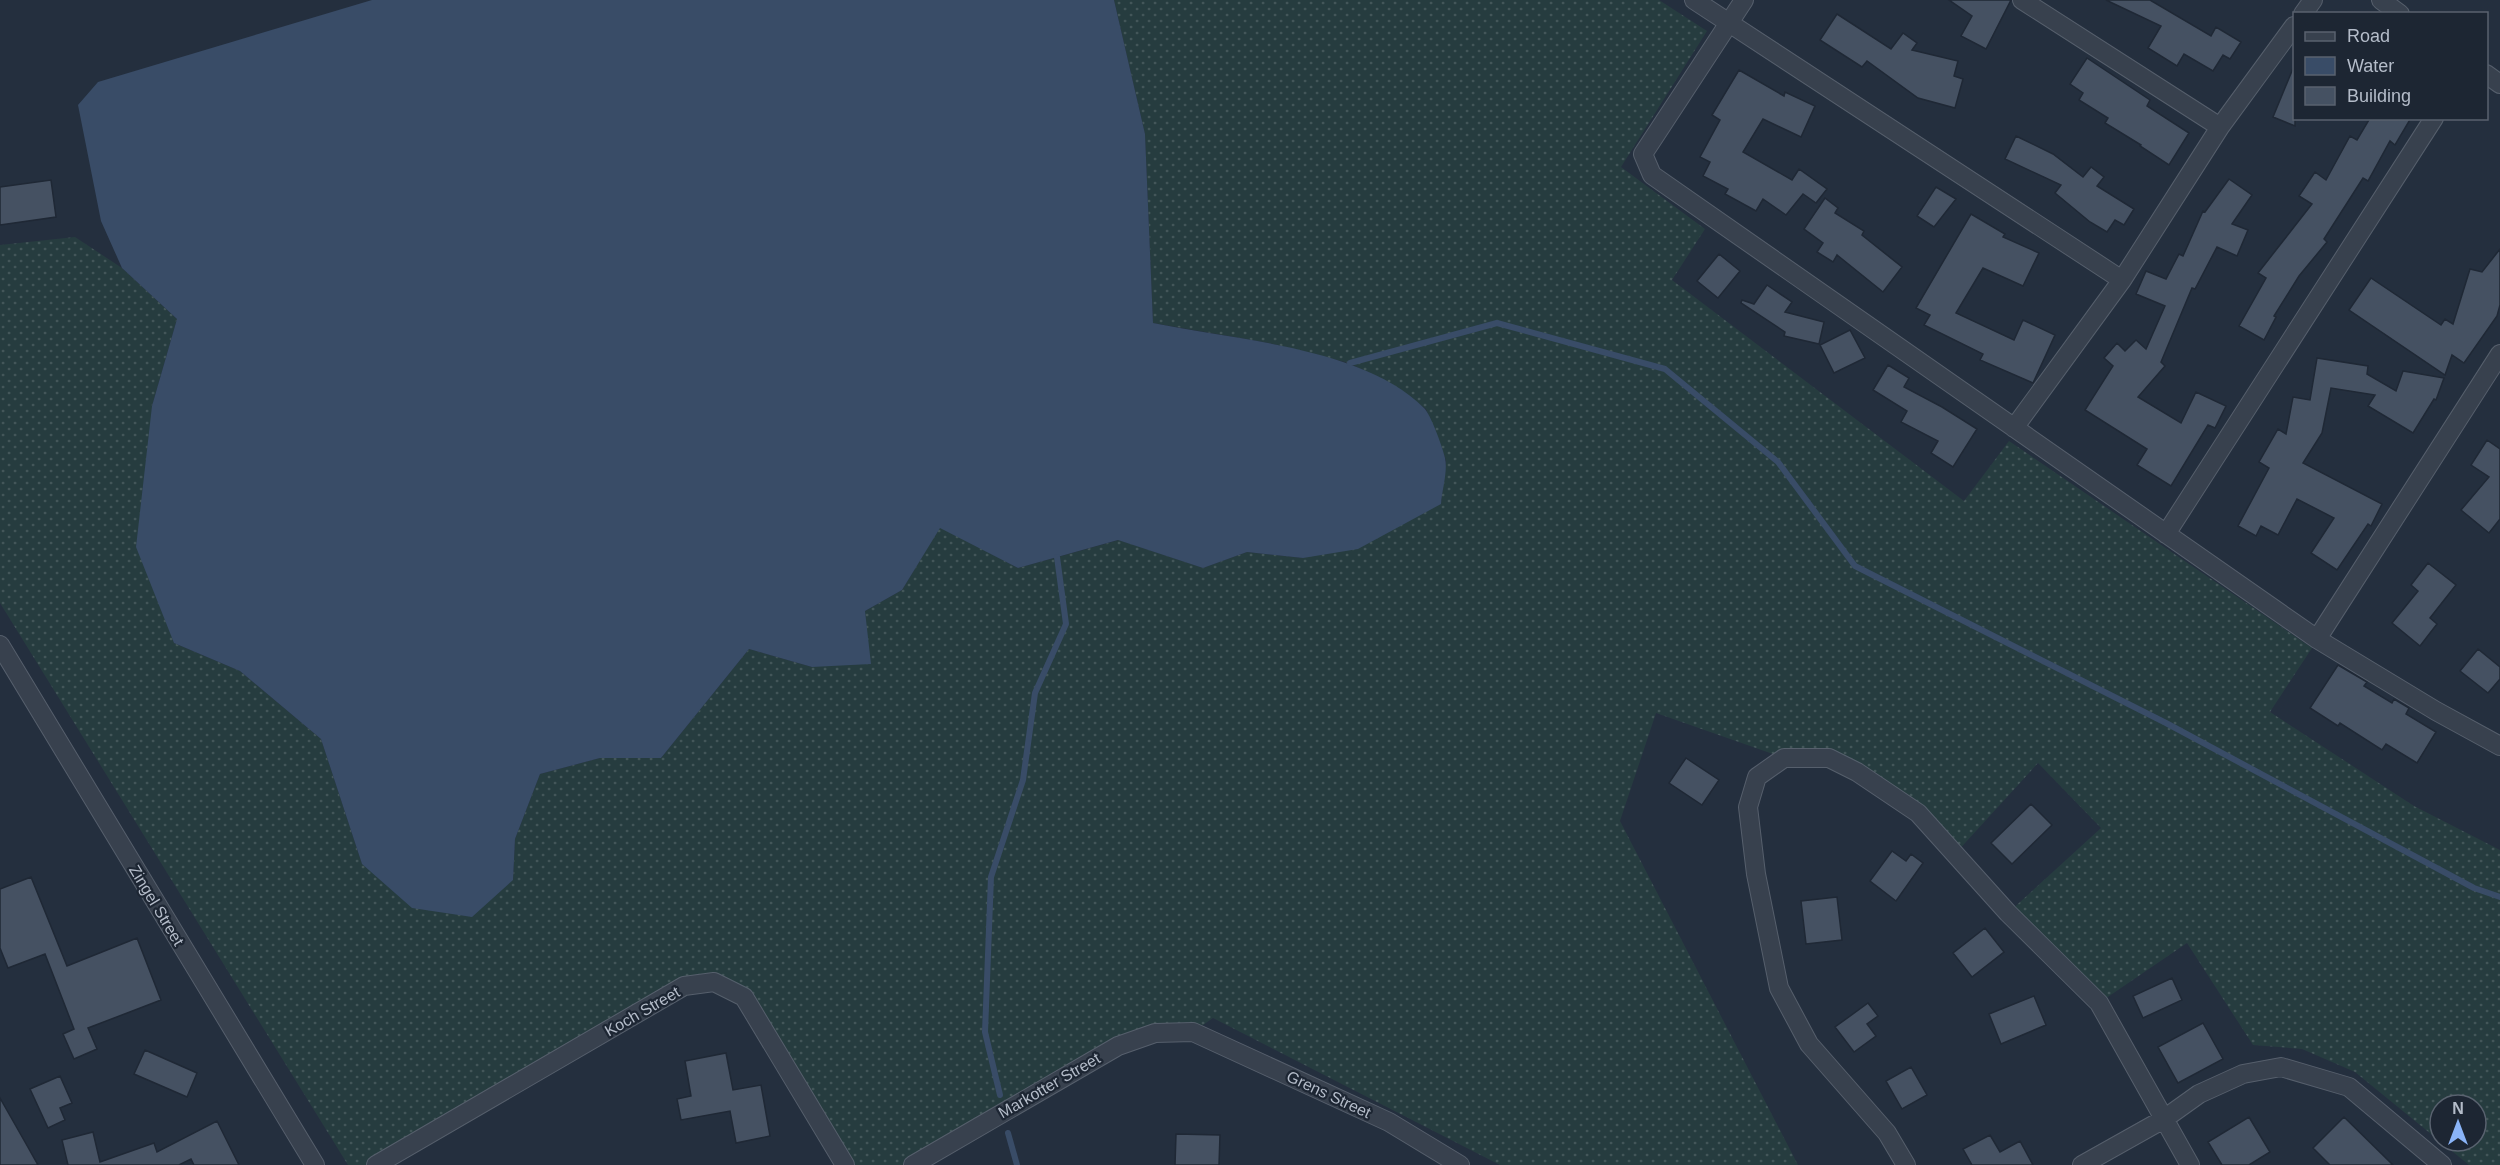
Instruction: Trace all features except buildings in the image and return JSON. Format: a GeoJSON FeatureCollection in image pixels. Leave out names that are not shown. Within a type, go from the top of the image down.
{"type":"FeatureCollection","features":[{"type":"Feature","properties":{"kind":"street"},"geometry":{"type":"LineString","coordinates":[[1694,0],[2122,280]]}},
{"type":"Feature","properties":{"kind":"street"},"geometry":{"type":"LineString","coordinates":[[1744,0],[1643,154],[1652,175],[2317,639],[2436,711],[2500,746]]}},
{"type":"Feature","properties":{"kind":"street"},"geometry":{"type":"LineString","coordinates":[[2022,0],[2220,127]]}},
{"type":"Feature","properties":{"kind":"street"},"geometry":{"type":"LineString","coordinates":[[2381,0],[2397,12]]}},
{"type":"Feature","properties":{"kind":"street"},"geometry":{"type":"LineString","coordinates":[[2014,428],[2122,280],[2220,127],[2293,29]]}},
{"type":"Feature","properties":{"kind":"street"},"geometry":{"type":"LineString","coordinates":[[2488,75],[2500,84]]}},
{"type":"Feature","properties":{"kind":"street"},"geometry":{"type":"LineString","coordinates":[[2166,534],[2433,120]]}},
{"type":"Feature","properties":{"kind":"street"},"geometry":{"type":"LineString","coordinates":[[2317,639],[2500,354]]}},
{"type":"Feature","properties":{"kind":"street","name":"Zingel Street"},"geometry":{"type":"LineString","coordinates":[[0,645],[315,1165]]}},
{"type":"Feature","properties":{"kind":"street"},"geometry":{"type":"LineString","coordinates":[[1906,1165],[1887,1133],[1809,1044],[1779,988],[1756,874],[1748,807],[1758,777],[1784,758],[1829,758],[1857,772],[1918,813],[2008,913],[2099,1003],[2190,1165]]}},
{"type":"Feature","properties":{"kind":"street","name":"Koch Street"},"geometry":{"type":"LineString","coordinates":[[376,1165],[684,986],[714,982],[744,998],[845,1165]]}},
{"type":"Feature","properties":{"kind":"street","name":"Markotter Street"},"geometry":{"type":"LineString","coordinates":[[913,1165],[1118,1046],[1155,1033],[1193,1032]]}},
{"type":"Feature","properties":{"kind":"street","name":"Grens Street"},"geometry":{"type":"LineString","coordinates":[[1193,1032],[1389,1122],[1460,1165]]}},
{"type":"Feature","properties":{"kind":"street"},"geometry":{"type":"LineString","coordinates":[[2082,1165],[2163,1119],[2199,1094],[2243,1074],[2281,1067],[2349,1087],[2442,1165]]}},
{"type":"Feature","properties":{"kind":"green space"},"geometry":{"type":"Polygon","coordinates":[[[1114,0],[1659,0],[1707,31],[1621,167],[1705,229],[1672,280],[1964,501],[2009,441],[2312,648],[2270,712],[2414,806],[2500,850],[2500,1165],[2469,1165],[2454,1153],[2488,1153],[2488,1093],[2428,1093],[2428,1132],[2355,1072],[2302,1049],[2253,1045],[2187,943],[2099,1003],[2008,913],[2101,828],[2038,763],[1955,854],[1857,772],[1784,758],[1656,713],[1620,821],[1798,1165],[1500,1165],[1213,1018],[1193,1032],[1155,1033],[913,1165],[845,1165],[744,998],[714,982],[683,986],[377,1165],[348,1165],[0,603],[0,245],[75,237],[122,268],[177,319],[152,406],[174,643],[240,671],[321,739],[362,864],[513,880],[515,839],[540,774],[600,758],[661,758],[749,649],[812,667],[865,611],[902,590],[940,527],[1018,568],[1119,540],[1203,568],[1247,552],[1303,558],[1441,503],[1446,460],[1426,409],[1398,388],[1349,363],[1269,343],[1153,323],[1145,134],[1114,0]]]}},
{"type":"Feature","properties":{"kind":"water"},"geometry":{"type":"Polygon","coordinates":[[[372,0],[1114,0],[1145,134],[1153,323],[1296,349],[1368,371],[1398,388],[1424,408],[1430,417],[1444,453],[1446,463],[1441,504],[1358,549],[1303,558],[1247,552],[1203,568],[1118,540],[1018,568],[940,528],[902,590],[865,611],[871,664],[812,667],[749,649],[661,758],[600,758],[540,774],[515,839],[513,880],[472,917],[412,908],[362,864],[321,739],[240,671],[174,643],[136,547],[152,406],[177,319],[122,268],[101,221],[78,105],[98,82],[372,0]]]}},
{"type":"Feature","properties":{"kind":"waterway"},"geometry":{"type":"LineString","coordinates":[[1350,363],[1497,323],[1665,369],[1778,462],[1855,566],[2166,723],[2474,888],[2500,897]]}},
{"type":"Feature","properties":{"kind":"waterway"},"geometry":{"type":"LineString","coordinates":[[1000,1095],[985,1032],[991,877],[1023,780],[1035,693],[1066,624],[1057,557]]}},
{"type":"Feature","properties":{"kind":"waterway"},"geometry":{"type":"LineString","coordinates":[[1008,1133],[1017,1165]]}}]}
